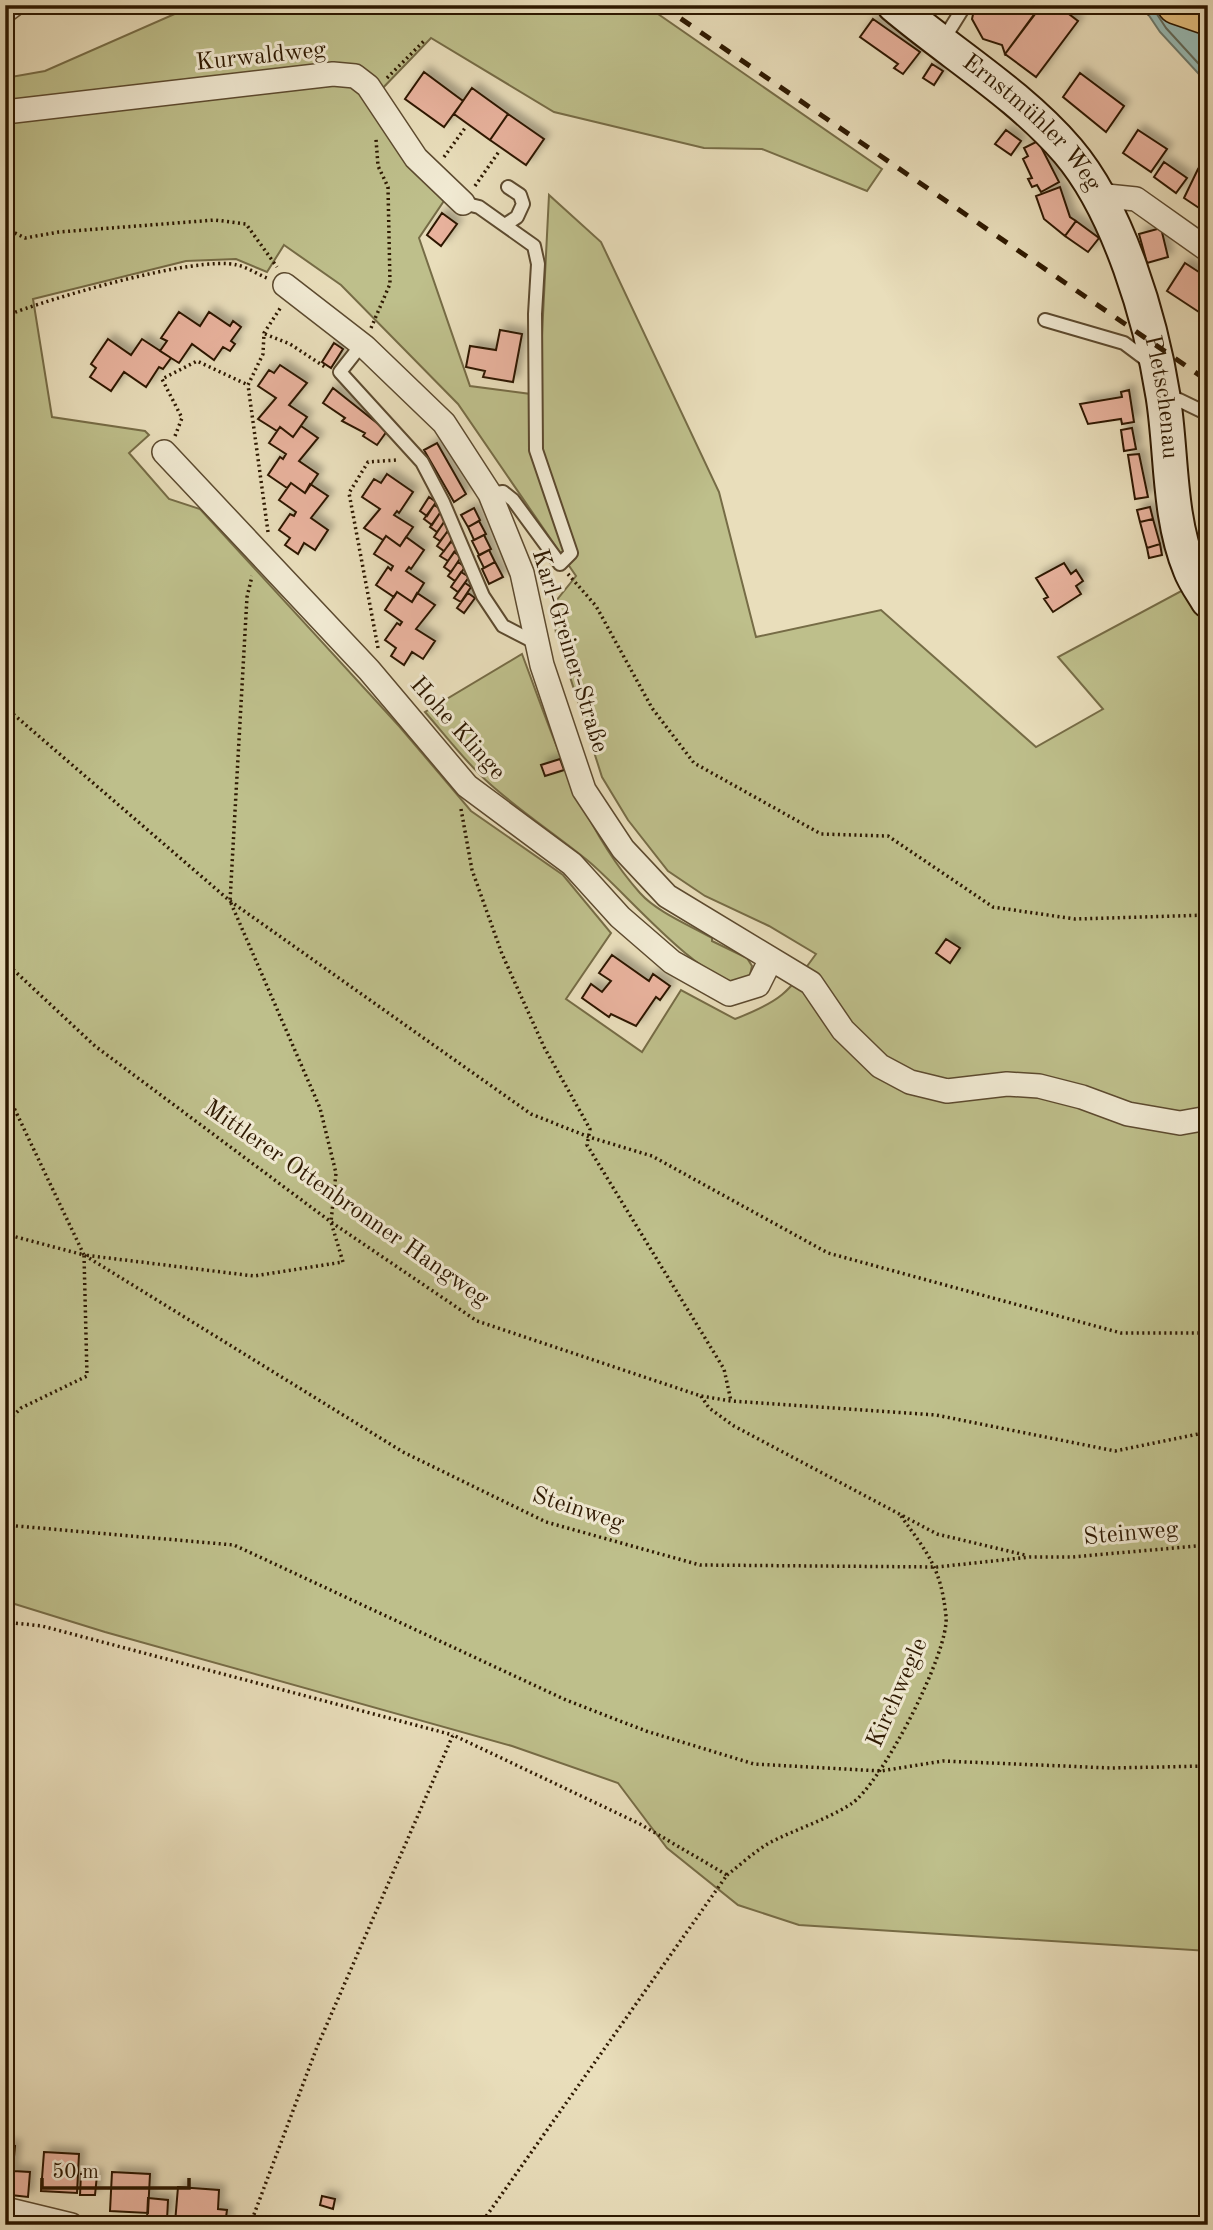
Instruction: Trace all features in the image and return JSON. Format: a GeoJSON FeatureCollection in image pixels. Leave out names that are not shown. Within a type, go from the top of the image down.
{"type":"FeatureCollection","features":[{"type":"Feature","properties":{"kind":"main road","name":"Ernstmühler Weg"},"geometry":{"type":"LineString","coordinates":[[894,5],[1015,99],[1069,152],[1097,195]]}},
{"type":"Feature","properties":{"kind":"main road"},"geometry":{"type":"LineString","coordinates":[[1176,5],[1208,16]]}},
{"type":"Feature","properties":{"kind":"main road","name":"Pletschenau"},"geometry":{"type":"LineString","coordinates":[[1097,195],[1122,246],[1155,355],[1181,539],[1190,569],[1208,601]]}},
{"type":"Feature","properties":{"kind":"street"},"geometry":{"type":"LineString","coordinates":[[5,11],[13,5]]}},
{"type":"Feature","properties":{"kind":"street","name":"Kurwaldweg"},"geometry":{"type":"LineString","coordinates":[[5,112],[333,74],[355,76],[379,100],[416,158],[463,203]]}},
{"type":"Feature","properties":{"kind":"street","name":"Ernstmühler Weg"},"geometry":{"type":"LineString","coordinates":[[1097,195],[1136,199],[1208,250]]}},
{"type":"Feature","properties":{"kind":"street","name":"Karl-Greiner-Straße"},"geometry":{"type":"LineString","coordinates":[[285,293],[364,345],[444,423],[490,495],[522,573],[542,665],[584,790],[622,849],[667,896],[811,983],[843,1030],[880,1066],[910,1082],[947,1091],[1007,1084],[1039,1086],[1082,1097],[1128,1114],[1180,1123],[1208,1118]]}},
{"type":"Feature","properties":{"kind":"street","name":"Hohe Klinge"},"geometry":{"type":"LineString","coordinates":[[164,452],[263,544],[467,786],[572,864],[630,926],[672,962],[705,983],[729,994],[758,985],[771,959]]}},
{"type":"Feature","properties":{"kind":"street"},"geometry":{"type":"LineString","coordinates":[[5,2209],[71,2225]]}},
{"type":"Feature","properties":{"kind":"lane"},"geometry":{"type":"LineString","coordinates":[[942,42],[965,5]]}},
{"type":"Feature","properties":{"kind":"lane"},"geometry":{"type":"LineString","coordinates":[[505,225],[517,217],[523,204],[520,195],[508,187]]}},
{"type":"Feature","properties":{"kind":"lane"},"geometry":{"type":"LineString","coordinates":[[463,203],[479,207],[534,246],[538,264],[535,314],[536,450],[571,553],[560,565],[513,500],[503,492],[490,495]]}},
{"type":"Feature","properties":{"kind":"lane"},"geometry":{"type":"LineString","coordinates":[[1045,320],[1124,343],[1144,358],[1155,355]]}},
{"type":"Feature","properties":{"kind":"lane"},"geometry":{"type":"LineString","coordinates":[[364,345],[340,372],[422,462],[443,502],[483,596],[503,626],[538,644]]}},
{"type":"Feature","properties":{"kind":"lane"},"geometry":{"type":"LineString","coordinates":[[1163,398],[1179,400],[1208,414]]}},
{"type":"Feature","properties":{"kind":"path"},"geometry":{"type":"LineString","coordinates":[[364,345],[390,284],[387,250],[388,187],[378,166],[376,139],[379,100],[425,40]]}},
{"type":"Feature","properties":{"kind":"path"},"geometry":{"type":"LineString","coordinates":[[433,174],[465,128]]}},
{"type":"Feature","properties":{"kind":"path"},"geometry":{"type":"LineString","coordinates":[[463,203],[500,150]]}},
{"type":"Feature","properties":{"kind":"path"},"geometry":{"type":"LineString","coordinates":[[5,228],[25,238],[59,232],[215,220],[246,224],[275,262],[285,293],[264,333],[263,354],[248,385],[263,544],[247,597],[230,901],[320,1108],[335,1173],[331,1222],[343,1262],[254,1276],[84,1255]]}},
{"type":"Feature","properties":{"kind":"path"},"geometry":{"type":"LineString","coordinates":[[5,316],[38,303],[186,267],[235,264],[285,293]]}},
{"type":"Feature","properties":{"kind":"path"},"geometry":{"type":"LineString","coordinates":[[264,333],[290,344],[331,371],[340,372]]}},
{"type":"Feature","properties":{"kind":"path"},"geometry":{"type":"LineString","coordinates":[[182,418],[162,379],[197,361],[248,385]]}},
{"type":"Feature","properties":{"kind":"path"},"geometry":{"type":"LineString","coordinates":[[379,651],[349,493],[368,462],[404,461]]}},
{"type":"Feature","properties":{"kind":"path"},"geometry":{"type":"LineString","coordinates":[[560,565],[596,606],[652,708],[694,763],[821,834],[888,836],[992,906],[1074,919],[1208,915]]}},
{"type":"Feature","properties":{"kind":"path"},"geometry":{"type":"LineString","coordinates":[[5,707],[230,901],[531,1114],[589,1137],[652,1156],[828,1253],[1121,1333],[1208,1334]]}},
{"type":"Feature","properties":{"kind":"path"},"geometry":{"type":"LineString","coordinates":[[467,786],[461,809],[472,870],[502,954],[544,1046],[590,1129],[587,1145],[724,1369],[731,1401]]}},
{"type":"Feature","properties":{"kind":"path","name":"Mittlerer Ottenbronner Hangweg"},"geometry":{"type":"LineString","coordinates":[[5,962],[95,1046],[331,1222],[477,1321],[701,1396],[731,1401],[936,1415],[1115,1451],[1208,1432]]}},
{"type":"Feature","properties":{"kind":"path"},"geometry":{"type":"LineString","coordinates":[[5,1089],[84,1255],[87,1376],[20,1408],[5,1424]]}},
{"type":"Feature","properties":{"kind":"path","name":"Steinweg"},"geometry":{"type":"LineString","coordinates":[[5,1234],[84,1255],[403,1452],[546,1522],[700,1565],[937,1567],[1030,1557],[1072,1557],[1208,1545]]}},
{"type":"Feature","properties":{"kind":"path"},"geometry":{"type":"LineString","coordinates":[[701,1396],[709,1409],[734,1426],[937,1534],[1030,1557]]}},
{"type":"Feature","properties":{"kind":"path","name":"Kirchwegle"},"geometry":{"type":"LineString","coordinates":[[480,2225],[727,1875],[767,1844],[853,1803],[881,1771],[928,1681],[947,1620],[937,1567],[901,1516]]}},
{"type":"Feature","properties":{"kind":"path"},"geometry":{"type":"LineString","coordinates":[[5,1525],[234,1545],[566,1700],[646,1731],[754,1764],[881,1771],[943,1761],[1111,1768],[1208,1766]]}},
{"type":"Feature","properties":{"kind":"path"},"geometry":{"type":"LineString","coordinates":[[5,1622],[42,1626],[453,1735],[640,1824],[727,1875]]}},
{"type":"Feature","properties":{"kind":"path"},"geometry":{"type":"LineString","coordinates":[[250,2225],[317,2047],[453,1735]]}},
{"type":"Feature","properties":{"kind":"green space"},"geometry":{"type":"Polygon","coordinates":[[[195,5],[645,5],[882,169],[867,191],[762,149],[704,148],[554,112],[431,38],[379,92],[421,159],[456,183],[419,238],[470,386],[539,395],[549,195],[601,242],[719,492],[756,637],[881,610],[1036,747],[1103,709],[1058,657],[1185,589],[1208,614],[1208,1951],[799,1925],[738,1905],[667,1848],[618,1783],[512,1746],[105,1632],[5,1601],[5,78],[45,71],[195,5]],[[284,245],[267,272],[236,259],[186,261],[33,299],[52,417],[145,431],[149,435],[129,453],[169,499],[200,509],[399,726],[471,811],[563,875],[611,933],[566,999],[642,1052],[681,990],[735,1019],[763,1007],[782,995],[798,979],[816,954],[769,926],[705,896],[668,871],[628,820],[602,777],[556,633],[552,606],[576,576],[458,404],[341,285],[284,245]]]}},
{"type":"Feature","properties":{"kind":"green space"},"geometry":{"type":"Polygon","coordinates":[[[522,654],[557,748],[584,810],[619,867],[640,893],[655,906],[712,938],[712,941],[747,958],[752,966],[750,975],[740,983],[723,978],[682,950],[587,860],[481,776],[425,712],[522,654]]]}},
{"type":"Feature","properties":{"kind":"water"},"geometry":{"type":"Polygon","coordinates":[[[1142,5],[1187,5],[1208,35],[1208,84],[1160,32],[1142,5]]]}},
{"type":"Feature","properties":{"kind":"building"},"geometry":{"type":"Polygon","coordinates":[[[975,5],[1024,5],[1027,10],[1038,9],[1005,54],[1002,45],[983,39],[972,19],[975,5]]]}},
{"type":"Feature","properties":{"kind":"building"},"geometry":{"type":"Polygon","coordinates":[[[1042,5],[1057,5],[1078,21],[1036,77],[1005,54],[1042,5]]]}},
{"type":"Feature","properties":{"kind":"building"},"geometry":{"type":"Polygon","coordinates":[[[873,19],[920,52],[903,74],[894,68],[898,64],[860,37],[873,19]]]}},
{"type":"Feature","properties":{"kind":"building"},"geometry":{"type":"Polygon","coordinates":[[[932,64],[943,71],[934,85],[923,78],[932,64]]]}},
{"type":"Feature","properties":{"kind":"building"},"geometry":{"type":"Polygon","coordinates":[[[424,72],[463,101],[444,127],[405,99],[424,72]]]}},
{"type":"Feature","properties":{"kind":"building"},"geometry":{"type":"Polygon","coordinates":[[[1080,73],[1124,106],[1106,132],[1063,97],[1080,73]]]}},
{"type":"Feature","properties":{"kind":"building"},"geometry":{"type":"Polygon","coordinates":[[[472,88],[508,114],[490,140],[454,114],[472,88]]]}},
{"type":"Feature","properties":{"kind":"building"},"geometry":{"type":"Polygon","coordinates":[[[508,114],[544,139],[526,165],[490,140],[508,114]]]}},
{"type":"Feature","properties":{"kind":"building"},"geometry":{"type":"Polygon","coordinates":[[[1006,130],[1021,141],[1011,155],[995,144],[1006,130]]]}},
{"type":"Feature","properties":{"kind":"building"},"geometry":{"type":"Polygon","coordinates":[[[1138,130],[1167,149],[1151,172],[1123,153],[1138,130]]]}},
{"type":"Feature","properties":{"kind":"building"},"geometry":{"type":"Polygon","coordinates":[[[1038,141],[1059,182],[1041,192],[1037,185],[1032,187],[1028,179],[1032,178],[1023,159],[1028,156],[1024,148],[1038,141]]]}},
{"type":"Feature","properties":{"kind":"building"},"geometry":{"type":"Polygon","coordinates":[[[1164,162],[1187,178],[1176,193],[1154,177],[1164,162]]]}},
{"type":"Feature","properties":{"kind":"building"},"geometry":{"type":"Polygon","coordinates":[[[1198,169],[1208,176],[1208,214],[1184,198],[1198,169]]]}},
{"type":"Feature","properties":{"kind":"building"},"geometry":{"type":"Polygon","coordinates":[[[1060,187],[1070,217],[1076,221],[1065,236],[1044,219],[1036,196],[1060,187]]]}},
{"type":"Feature","properties":{"kind":"building"},"geometry":{"type":"Polygon","coordinates":[[[442,213],[457,224],[441,246],[427,235],[442,213]]]}},
{"type":"Feature","properties":{"kind":"building"},"geometry":{"type":"Polygon","coordinates":[[[1076,221],[1099,238],[1088,252],[1065,236],[1076,221]]]}},
{"type":"Feature","properties":{"kind":"building"},"geometry":{"type":"Polygon","coordinates":[[[1161,228],[1168,257],[1147,263],[1139,234],[1161,228]]]}},
{"type":"Feature","properties":{"kind":"building"},"geometry":{"type":"Polygon","coordinates":[[[1185,263],[1208,278],[1208,318],[1167,291],[1185,263]]]}},
{"type":"Feature","properties":{"kind":"building"},"geometry":{"type":"Polygon","coordinates":[[[179,312],[200,326],[209,312],[230,326],[233,321],[241,327],[231,341],[235,344],[230,351],[223,347],[214,360],[192,344],[179,363],[160,351],[167,341],[161,338],[179,312]]]}},
{"type":"Feature","properties":{"kind":"building"},"geometry":{"type":"Polygon","coordinates":[[[500,330],[522,334],[513,382],[483,377],[485,371],[466,367],[470,346],[496,350],[500,330]]]}},
{"type":"Feature","properties":{"kind":"building"},"geometry":{"type":"Polygon","coordinates":[[[108,339],[131,355],[142,339],[171,358],[163,369],[159,367],[146,387],[124,372],[111,391],[90,377],[96,368],[91,364],[108,339]]]}},
{"type":"Feature","properties":{"kind":"building"},"geometry":{"type":"Polygon","coordinates":[[[334,343],[343,349],[331,368],[322,362],[334,343]]]}},
{"type":"Feature","properties":{"kind":"building"},"geometry":{"type":"Polygon","coordinates":[[[280,365],[307,383],[289,405],[307,417],[293,437],[280,427],[277,431],[258,419],[276,398],[258,386],[269,370],[274,373],[280,365]]]}},
{"type":"Feature","properties":{"kind":"building"},"geometry":{"type":"Polygon","coordinates":[[[333,388],[387,431],[377,445],[363,436],[365,433],[342,421],[345,418],[323,403],[333,388]]]}},
{"type":"Feature","properties":{"kind":"building"},"geometry":{"type":"Polygon","coordinates":[[[1129,390],[1134,422],[1122,424],[1121,419],[1088,424],[1080,404],[1122,397],[1121,392],[1129,390]]]}},
{"type":"Feature","properties":{"kind":"building"},"geometry":{"type":"Polygon","coordinates":[[[301,426],[318,438],[299,461],[318,474],[305,493],[291,483],[287,488],[268,475],[280,457],[283,459],[286,454],[269,443],[280,427],[293,437],[301,426]]]}},
{"type":"Feature","properties":{"kind":"building"},"geometry":{"type":"Polygon","coordinates":[[[1132,428],[1136,449],[1124,451],[1121,430],[1132,428]]]}},
{"type":"Feature","properties":{"kind":"building"},"geometry":{"type":"Polygon","coordinates":[[[437,443],[466,494],[454,502],[424,450],[437,443]]]}},
{"type":"Feature","properties":{"kind":"building"},"geometry":{"type":"Polygon","coordinates":[[[1139,454],[1148,497],[1135,499],[1128,455],[1139,454]]]}},
{"type":"Feature","properties":{"kind":"building"},"geometry":{"type":"Polygon","coordinates":[[[387,474],[413,492],[399,513],[397,511],[394,515],[413,527],[400,546],[386,536],[383,540],[364,528],[380,509],[362,497],[374,479],[381,483],[387,474]]]}},
{"type":"Feature","properties":{"kind":"building"},"geometry":{"type":"Polygon","coordinates":[[[291,483],[305,493],[310,484],[328,496],[311,518],[328,530],[315,550],[304,543],[298,554],[285,545],[290,538],[279,530],[290,514],[294,516],[296,512],[279,500],[291,483]]]}},
{"type":"Feature","properties":{"kind":"building"},"geometry":{"type":"Polygon","coordinates":[[[429,497],[436,502],[427,516],[420,511],[429,497]]]}},
{"type":"Feature","properties":{"kind":"building"},"geometry":{"type":"Polygon","coordinates":[[[434,505],[442,510],[432,525],[424,519],[434,505]]]}},
{"type":"Feature","properties":{"kind":"building"},"geometry":{"type":"Polygon","coordinates":[[[1150,507],[1153,519],[1140,522],[1137,510],[1150,507]]]}},
{"type":"Feature","properties":{"kind":"building"},"geometry":{"type":"Polygon","coordinates":[[[474,508],[480,520],[468,527],[461,515],[474,508]]]}},
{"type":"Feature","properties":{"kind":"building"},"geometry":{"type":"Polygon","coordinates":[[[440,513],[447,518],[437,532],[430,527],[440,513]]]}},
{"type":"Feature","properties":{"kind":"building"},"geometry":{"type":"Polygon","coordinates":[[[1153,519],[1160,544],[1147,548],[1140,522],[1153,519]]]}},
{"type":"Feature","properties":{"kind":"building"},"geometry":{"type":"Polygon","coordinates":[[[479,521],[486,534],[474,540],[468,527],[479,521]]]}},
{"type":"Feature","properties":{"kind":"building"},"geometry":{"type":"Polygon","coordinates":[[[444,522],[451,527],[440,541],[434,537],[444,522]]]}},
{"type":"Feature","properties":{"kind":"building"},"geometry":{"type":"Polygon","coordinates":[[[447,532],[454,537],[444,551],[437,546],[447,532]]]}},
{"type":"Feature","properties":{"kind":"building"},"geometry":{"type":"Polygon","coordinates":[[[484,535],[491,549],[479,555],[472,541],[484,535]]]}},
{"type":"Feature","properties":{"kind":"building"},"geometry":{"type":"Polygon","coordinates":[[[386,536],[400,546],[406,537],[424,550],[411,569],[409,567],[406,571],[424,583],[412,602],[397,592],[394,597],[376,585],[388,567],[391,570],[393,566],[374,554],[386,536]]]}},
{"type":"Feature","properties":{"kind":"building"},"geometry":{"type":"Polygon","coordinates":[[[451,542],[458,547],[448,561],[440,556],[451,542]]]}},
{"type":"Feature","properties":{"kind":"building"},"geometry":{"type":"Polygon","coordinates":[[[1160,544],[1162,555],[1149,558],[1147,548],[1160,544]]]}},
{"type":"Feature","properties":{"kind":"building"},"geometry":{"type":"Polygon","coordinates":[[[489,550],[495,562],[484,568],[478,556],[489,550]]]}},
{"type":"Feature","properties":{"kind":"building"},"geometry":{"type":"Polygon","coordinates":[[[454,552],[461,557],[451,572],[444,567],[454,552]]]}},
{"type":"Feature","properties":{"kind":"building"},"geometry":{"type":"Polygon","coordinates":[[[458,562],[465,567],[455,581],[448,576],[458,562]]]}},
{"type":"Feature","properties":{"kind":"building"},"geometry":{"type":"Polygon","coordinates":[[[495,562],[503,577],[489,584],[482,569],[495,562]]]}},
{"type":"Feature","properties":{"kind":"building"},"geometry":{"type":"Polygon","coordinates":[[[1064,563],[1071,574],[1076,570],[1083,581],[1076,586],[1081,594],[1053,612],[1044,599],[1048,597],[1036,578],[1064,563]]]}},
{"type":"Feature","properties":{"kind":"building"},"geometry":{"type":"Polygon","coordinates":[[[461,572],[469,577],[458,592],[451,587],[461,572]]]}},
{"type":"Feature","properties":{"kind":"building"},"geometry":{"type":"Polygon","coordinates":[[[465,583],[471,587],[461,602],[454,598],[465,583]]]}},
{"type":"Feature","properties":{"kind":"building"},"geometry":{"type":"Polygon","coordinates":[[[397,592],[412,602],[417,593],[435,605],[416,629],[435,641],[423,659],[412,652],[404,665],[391,656],[396,648],[385,640],[397,623],[400,625],[402,622],[385,610],[397,592]]]}},
{"type":"Feature","properties":{"kind":"building"},"geometry":{"type":"Polygon","coordinates":[[[468,593],[475,598],[464,613],[457,608],[468,593]]]}},
{"type":"Feature","properties":{"kind":"building"},"geometry":{"type":"Polygon","coordinates":[[[560,759],[564,770],[545,776],[541,765],[560,759]]]}},
{"type":"Feature","properties":{"kind":"building"},"geometry":{"type":"Polygon","coordinates":[[[946,939],[960,948],[950,963],[936,953],[946,939]]]}},
{"type":"Feature","properties":{"kind":"building"},"geometry":{"type":"Polygon","coordinates":[[[612,955],[649,981],[653,974],[670,986],[660,1000],[656,997],[636,1026],[611,1014],[609,1017],[582,998],[591,984],[602,992],[611,981],[599,973],[612,955]]]}},
{"type":"Feature","properties":{"kind":"building"},"geometry":{"type":"Polygon","coordinates":[[[5,2145],[15,2146],[12,2179],[5,2179],[5,2145]]]}},
{"type":"Feature","properties":{"kind":"building"},"geometry":{"type":"Polygon","coordinates":[[[44,2152],[79,2154],[77,2193],[41,2191],[44,2152]]]}},
{"type":"Feature","properties":{"kind":"building"},"geometry":{"type":"Polygon","coordinates":[[[13,2171],[30,2172],[28,2197],[11,2195],[13,2171]]]}},
{"type":"Feature","properties":{"kind":"building"},"geometry":{"type":"Polygon","coordinates":[[[112,2172],[150,2174],[148,2213],[110,2211],[112,2172]]]}},
{"type":"Feature","properties":{"kind":"building"},"geometry":{"type":"Polygon","coordinates":[[[81,2174],[97,2175],[95,2195],[80,2195],[81,2174]]]}},
{"type":"Feature","properties":{"kind":"building"},"geometry":{"type":"Polygon","coordinates":[[[178,2187],[219,2190],[218,2209],[227,2210],[225,2225],[175,2223],[178,2187]]]}},
{"type":"Feature","properties":{"kind":"building"},"geometry":{"type":"Polygon","coordinates":[[[322,2196],[335,2199],[333,2209],[320,2205],[322,2196]]]}},
{"type":"Feature","properties":{"kind":"building"},"geometry":{"type":"Polygon","coordinates":[[[148,2198],[168,2200],[167,2220],[147,2219],[148,2198]]]}},
{"type":"Feature","properties":{"kind":"railway"},"geometry":{"type":"LineString","coordinates":[[661,5],[1208,381]]}}]}
